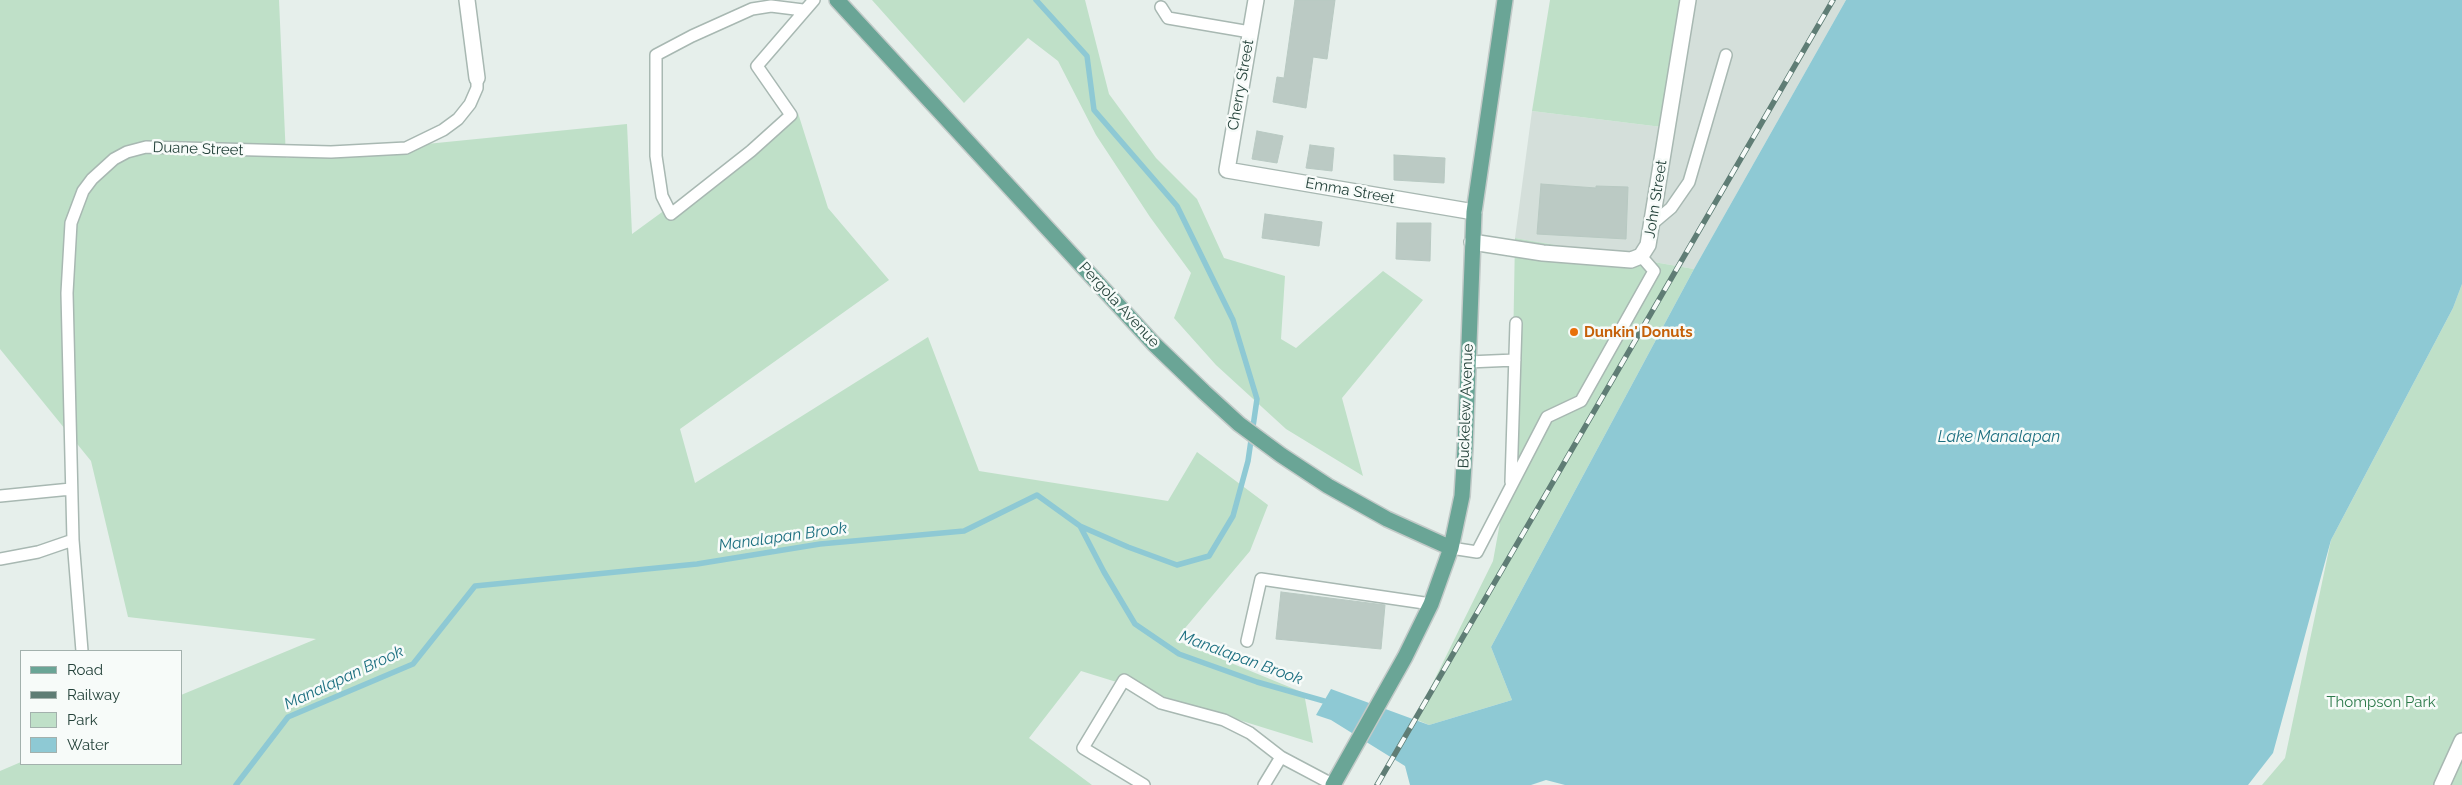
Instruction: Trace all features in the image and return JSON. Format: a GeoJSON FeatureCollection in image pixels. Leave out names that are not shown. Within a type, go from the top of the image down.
{"type":"FeatureCollection","features":[{"type":"Feature","properties":{"kind":"main road","name":"Pergola Avenue"},"geometry":{"type":"LineString","coordinates":[[837,0],[1154,344],[1239,424],[1328,486],[1387,519],[1451,548]]}},
{"type":"Feature","properties":{"kind":"main road","name":"Buckelew Avenue"},"geometry":{"type":"LineString","coordinates":[[1332,785],[1405,657],[1431,604],[1451,548],[1462,496],[1474,212],[1506,0]]}},
{"type":"Feature","properties":{"kind":"street","name":"Duane Street"},"geometry":{"type":"LineString","coordinates":[[467,0],[477,78]]}},
{"type":"Feature","properties":{"kind":"street","name":"Cherry Street"},"geometry":{"type":"LineString","coordinates":[[1226,170],[1256,0]]}},
{"type":"Feature","properties":{"kind":"street","name":"John Street"},"geometry":{"type":"LineString","coordinates":[[1472,242],[1543,253],[1631,260],[1641,256],[1648,245],[1652,224],[1688,0]]}},
{"type":"Feature","properties":{"kind":"street","name":"Emma Street"},"geometry":{"type":"LineString","coordinates":[[1226,170],[1474,212]]}},
{"type":"Feature","properties":{"kind":"street"},"geometry":{"type":"LineString","coordinates":[[2442,785],[2462,741]]}},
{"type":"Feature","properties":{"kind":"lane"},"geometry":{"type":"LineString","coordinates":[[803,10],[771,6],[752,9],[692,36],[656,55],[656,156],[662,196],[671,214],[751,151],[791,115],[757,66],[803,10],[814,0]]}},
{"type":"Feature","properties":{"kind":"lane"},"geometry":{"type":"LineString","coordinates":[[1161,7],[1168,18],[1250,32]]}},
{"type":"Feature","properties":{"kind":"lane"},"geometry":{"type":"LineString","coordinates":[[1652,224],[1672,208],[1689,182],[1726,55]]}},
{"type":"Feature","properties":{"kind":"lane","name":"Duane Street"},"geometry":{"type":"LineString","coordinates":[[82,650],[73,540],[67,293],[71,223],[83,191],[92,179],[114,159],[127,152],[146,147],[330,152],[406,148],[443,130],[458,119],[470,104],[477,88],[477,78]]}},
{"type":"Feature","properties":{"kind":"lane"},"geometry":{"type":"LineString","coordinates":[[1451,548],[1477,552],[1547,417],[1581,401],[1654,271],[1641,256]]}},
{"type":"Feature","properties":{"kind":"lane"},"geometry":{"type":"LineString","coordinates":[[1511,487],[1516,323]]}},
{"type":"Feature","properties":{"kind":"lane"},"geometry":{"type":"LineString","coordinates":[[1468,362],[1515,360]]}},
{"type":"Feature","properties":{"kind":"lane"},"geometry":{"type":"LineString","coordinates":[[0,496],[71,489]]}},
{"type":"Feature","properties":{"kind":"lane"},"geometry":{"type":"LineString","coordinates":[[0,559],[38,552],[73,540]]}},
{"type":"Feature","properties":{"kind":"lane"},"geometry":{"type":"LineString","coordinates":[[1246,641],[1261,579],[1431,604]]}},
{"type":"Feature","properties":{"kind":"lane"},"geometry":{"type":"LineString","coordinates":[[1144,785],[1083,748],[1124,680],[1161,703],[1224,720],[1250,733],[1281,757],[1332,785]]}},
{"type":"Feature","properties":{"kind":"lane"},"geometry":{"type":"LineString","coordinates":[[1264,785],[1281,757]]}},
{"type":"Feature","properties":{"kind":"shaded area"},"geometry":{"type":"Polygon","coordinates":[[[1689,0],[1846,0],[1694,269],[1515,238],[1532,111],[1670,128],[1689,0]]]}},
{"type":"Feature","properties":{"kind":"green space"},"geometry":{"type":"Polygon","coordinates":[[[0,0],[279,0],[286,158],[627,124],[632,234],[798,113],[828,208],[889,280],[680,429],[695,483],[928,337],[979,471],[1168,501],[1197,452],[1268,505],[1250,551],[1175,640],[1304,693],[1313,743],[1081,671],[1029,738],[1092,785],[0,785],[0,771],[20,762],[20,765],[182,765],[182,695],[316,639],[128,617],[91,461],[0,349],[0,0]]]}},
{"type":"Feature","properties":{"kind":"green space"},"geometry":{"type":"Polygon","coordinates":[[[872,0],[1085,0],[1109,94],[1156,158],[1197,199],[1224,258],[1285,276],[1281,339],[1296,348],[1383,271],[1423,300],[1342,398],[1363,476],[1286,429],[1216,365],[1174,318],[1191,273],[1150,217],[1096,135],[1058,61],[1028,38],[964,103],[872,0]]]}},
{"type":"Feature","properties":{"kind":"green space"},"geometry":{"type":"Polygon","coordinates":[[[1550,0],[1689,0],[1670,128],[1532,111],[1550,0]]]}},
{"type":"Feature","properties":{"kind":"green space"},"geometry":{"type":"Polygon","coordinates":[[[1515,238],[1694,269],[1491,647],[1512,700],[1429,725],[1415,719],[1493,561],[1511,462],[1515,238]]]}},
{"type":"Feature","properties":{"kind":"green space","name":"Thompson Park"},"geometry":{"type":"Polygon","coordinates":[[[2462,284],[2462,785],[2262,785],[2285,758],[2331,540],[2453,308],[2462,284]]]}},
{"type":"Feature","properties":{"kind":"water","name":"Lake Manalapan"},"geometry":{"type":"Polygon","coordinates":[[[1846,0],[2462,0],[2462,284],[2453,308],[2331,540],[2273,753],[2248,785],[1565,785],[1546,780],[1531,785],[1410,785],[1405,766],[1331,720],[1316,715],[1331,689],[1429,725],[1512,700],[1491,647],[1694,269],[1846,0]]]}},
{"type":"Feature","properties":{"kind":"building"},"geometry":{"type":"Polygon","coordinates":[[[1295,0],[1335,0],[1327,59],[1313,57],[1306,108],[1273,102],[1277,77],[1284,78],[1295,0]]]}},
{"type":"Feature","properties":{"kind":"building"},"geometry":{"type":"Polygon","coordinates":[[[1257,131],[1283,136],[1277,163],[1252,159],[1257,131]]]}},
{"type":"Feature","properties":{"kind":"building"},"geometry":{"type":"Polygon","coordinates":[[[1310,145],[1334,148],[1332,171],[1306,168],[1310,145]]]}},
{"type":"Feature","properties":{"kind":"building"},"geometry":{"type":"Polygon","coordinates":[[[1394,155],[1445,158],[1444,183],[1394,180],[1394,155]]]}},
{"type":"Feature","properties":{"kind":"building"},"geometry":{"type":"Polygon","coordinates":[[[1541,184],[1596,188],[1596,186],[1628,187],[1626,239],[1537,234],[1541,184]]]}},
{"type":"Feature","properties":{"kind":"building"},"geometry":{"type":"Polygon","coordinates":[[[1265,214],[1322,222],[1319,246],[1262,238],[1265,214]]]}},
{"type":"Feature","properties":{"kind":"building"},"geometry":{"type":"Polygon","coordinates":[[[1397,223],[1431,223],[1430,261],[1396,259],[1397,223]]]}},
{"type":"Feature","properties":{"kind":"building"},"geometry":{"type":"Polygon","coordinates":[[[1281,592],[1385,605],[1381,649],[1276,639],[1281,592]]]}},
{"type":"Feature","properties":{"kind":"waterway"},"geometry":{"type":"LineString","coordinates":[[1036,0],[1087,56],[1094,110],[1177,206],[1233,320],[1257,399],[1248,461],[1233,516],[1209,556],[1177,565],[1128,547],[1080,526]]}},
{"type":"Feature","properties":{"kind":"waterway","name":"Manalapan Brook"},"geometry":{"type":"LineString","coordinates":[[236,785],[288,717],[413,664],[475,586],[697,564],[820,544],[964,531],[1037,495],[1080,526],[1104,572],[1135,624],[1179,654],[1257,682],[1324,701]]}},
{"type":"Feature","properties":{"kind":"railway"},"geometry":{"type":"LineString","coordinates":[[1377,785],[1833,0]]}},
{"type":"Feature","properties":{"kind":"place","name":"Dunkin' Donuts"},"geometry":{"type":"Point","coordinates":[1574,332]}}]}
